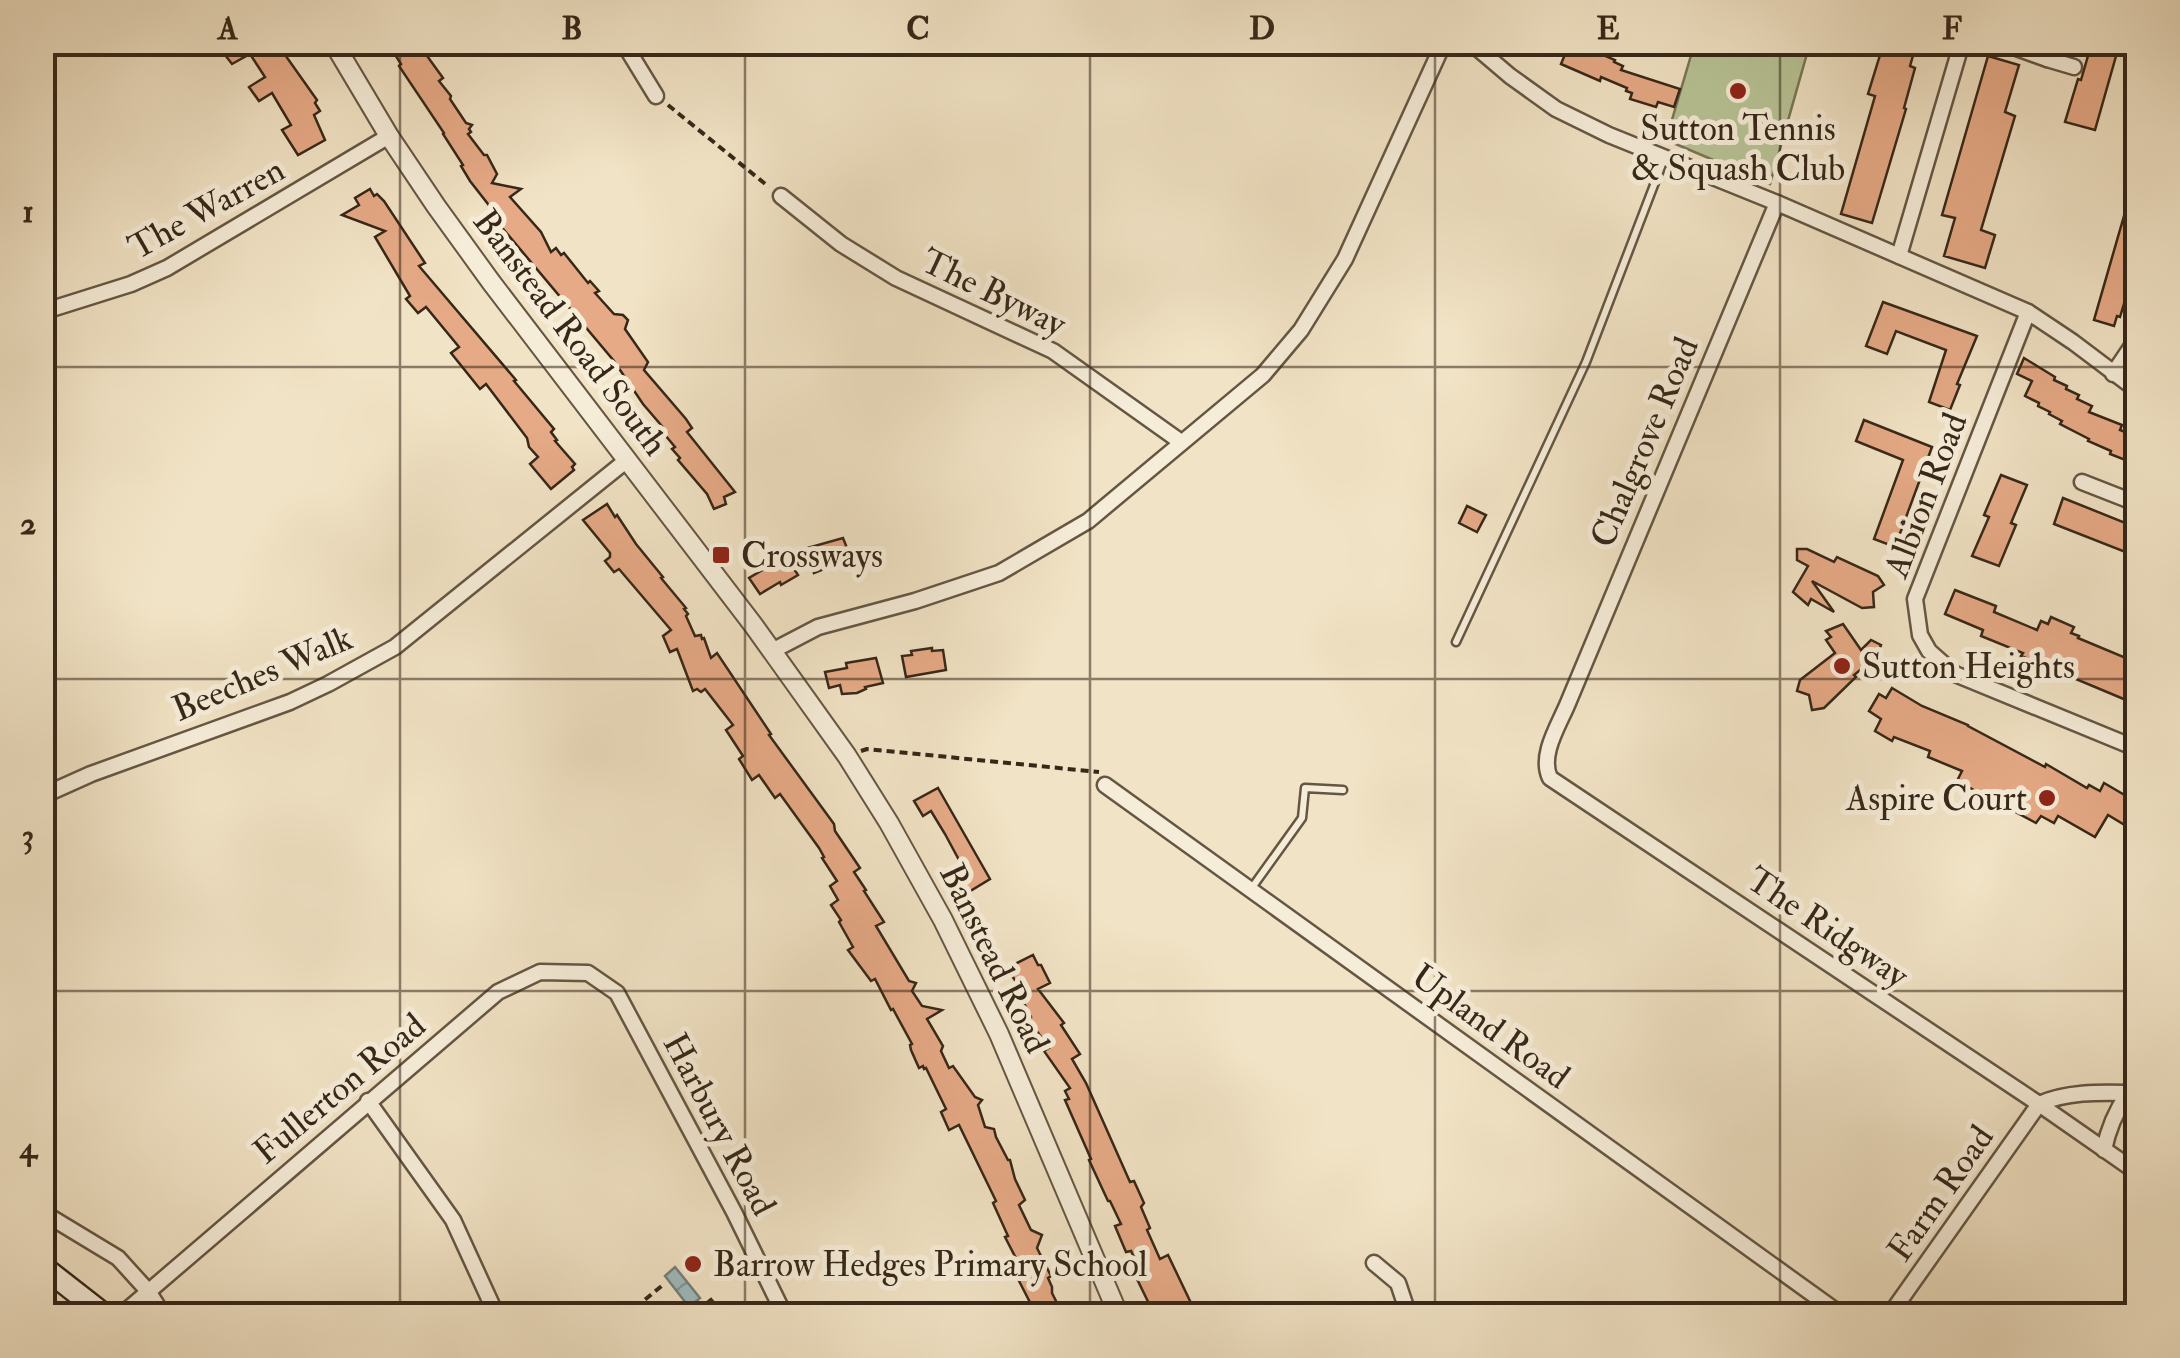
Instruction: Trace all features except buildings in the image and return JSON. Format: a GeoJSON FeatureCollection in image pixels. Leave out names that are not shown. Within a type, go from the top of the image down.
{"type":"FeatureCollection","features":[{"type":"Feature","properties":{"kind":"main road"},"geometry":{"type":"LineString","coordinates":[[42,1266],[106,1316]]}},
{"type":"Feature","properties":{"kind":"street","name":"Banstead Road South"},"geometry":{"type":"LineString","coordinates":[[333,42],[390,136],[491,282],[772,651]]}},
{"type":"Feature","properties":{"kind":"street"},"geometry":{"type":"LineString","coordinates":[[623,42],[656,96]]}},
{"type":"Feature","properties":{"kind":"street"},"geometry":{"type":"LineString","coordinates":[[772,651],[818,627],[999,573],[1088,521],[1262,375],[1301,330],[1345,259],[1444,42]]}},
{"type":"Feature","properties":{"kind":"street"},"geometry":{"type":"LineString","coordinates":[[1470,42],[1556,110],[2028,312],[2138,392]]}},
{"type":"Feature","properties":{"kind":"street"},"geometry":{"type":"LineString","coordinates":[[1899,256],[1962,42]]}},
{"type":"Feature","properties":{"kind":"street"},"geometry":{"type":"LineString","coordinates":[[2000,42],[2074,67]]}},
{"type":"Feature","properties":{"kind":"street"},"geometry":{"type":"LineString","coordinates":[[2047,58],[2052,42]]}},
{"type":"Feature","properties":{"kind":"street","name":"The Warren"},"geometry":{"type":"LineString","coordinates":[[42,312],[168,268],[390,136]]}},
{"type":"Feature","properties":{"kind":"street","name":"The Byway"},"geometry":{"type":"LineString","coordinates":[[781,196],[841,244],[896,278],[1053,351],[1181,442]]}},
{"type":"Feature","properties":{"kind":"street","name":"Chalgrove Road"},"geometry":{"type":"LineString","coordinates":[[1568,703],[1776,203]]}},
{"type":"Feature","properties":{"kind":"street","name":"Albion Road"},"geometry":{"type":"LineString","coordinates":[[2028,312],[1915,599],[1920,635],[1954,674],[2138,749]]}},
{"type":"Feature","properties":{"kind":"street"},"geometry":{"type":"LineString","coordinates":[[2114,374],[2138,338]]}},
{"type":"Feature","properties":{"kind":"street","name":"Beeches Walk"},"geometry":{"type":"LineString","coordinates":[[42,796],[91,774],[290,702],[395,648],[626,460]]}},
{"type":"Feature","properties":{"kind":"street"},"geometry":{"type":"LineString","coordinates":[[2082,482],[2133,502],[2138,477]]}},
{"type":"Feature","properties":{"kind":"street","name":"Banstead Road"},"geometry":{"type":"LineString","coordinates":[[772,651],[847,756],[915,868],[991,1018],[1118,1316]]}},
{"type":"Feature","properties":{"kind":"street","name":"The Ridgway"},"geometry":{"type":"LineString","coordinates":[[1568,703],[1546,758],[1550,778],[2138,1174]]}},
{"type":"Feature","properties":{"kind":"street","name":"Upland Road"},"geometry":{"type":"LineString","coordinates":[[1105,785],[1843,1316]]}},
{"type":"Feature","properties":{"kind":"street","name":"Fullerton Road"},"geometry":{"type":"LineString","coordinates":[[120,1316],[498,992],[540,972],[588,973]]}},
{"type":"Feature","properties":{"kind":"street","name":"Harbury Road"},"geometry":{"type":"LineString","coordinates":[[588,973],[617,993],[785,1316]]}},
{"type":"Feature","properties":{"kind":"street"},"geometry":{"type":"LineString","coordinates":[[2039,1104],[2068,1096],[2132,1094]]}},
{"type":"Feature","properties":{"kind":"street"},"geometry":{"type":"LineString","coordinates":[[2104,1150],[2111,1123],[2132,1094]]}},
{"type":"Feature","properties":{"kind":"street"},"geometry":{"type":"LineString","coordinates":[[368,1102],[453,1220],[497,1316]]}},
{"type":"Feature","properties":{"kind":"street","name":"Farm Road"},"geometry":{"type":"LineString","coordinates":[[1890,1316],[2039,1104]]}},
{"type":"Feature","properties":{"kind":"street"},"geometry":{"type":"LineString","coordinates":[[42,1212],[118,1258],[164,1316]]}},
{"type":"Feature","properties":{"kind":"street"},"geometry":{"type":"LineString","coordinates":[[1374,1264],[1398,1283],[1410,1316]]}},
{"type":"Feature","properties":{"kind":"lane"},"geometry":{"type":"LineString","coordinates":[[1456,642],[1586,362],[1665,158]]}},
{"type":"Feature","properties":{"kind":"lane"},"geometry":{"type":"LineString","coordinates":[[1250,890],[1302,818],[1305,788],[1343,790]]}},
{"type":"Feature","properties":{"kind":"path"},"geometry":{"type":"LineString","coordinates":[[656,96],[781,196]]}},
{"type":"Feature","properties":{"kind":"path"},"geometry":{"type":"LineString","coordinates":[[847,756],[867,749],[1098,770],[1105,785]]}},
{"type":"Feature","properties":{"kind":"path"},"geometry":{"type":"LineString","coordinates":[[625,1316],[664,1284]]}},
{"type":"Feature","properties":{"kind":"green space","name":"Sutton Tennis & Squash Club"},"geometry":{"type":"Polygon","coordinates":[[[1695,42],[1810,43],[1770,184],[1666,140],[1695,42]]]}},
{"type":"Feature","properties":{"kind":"water"},"geometry":{"type":"Polygon","coordinates":[[[675,1267],[700,1298],[689,1307],[665,1276],[675,1267]]]}},
{"type":"Feature","properties":{"kind":"place","name":"Sutton Tennis & Squash Club"},"geometry":{"type":"Point","coordinates":[1738,91]}},
{"type":"Feature","properties":{"kind":"place","name":"Crossways"},"geometry":{"type":"Point","coordinates":[721,555]}},
{"type":"Feature","properties":{"kind":"place","name":"Sutton Heights"},"geometry":{"type":"Point","coordinates":[1842,666]}},
{"type":"Feature","properties":{"kind":"place","name":"Aspire Court"},"geometry":{"type":"Point","coordinates":[2047,798]}},
{"type":"Feature","properties":{"kind":"place","name":"Barrow Hedges Primary School"},"geometry":{"type":"Point","coordinates":[693,1264]}}]}
